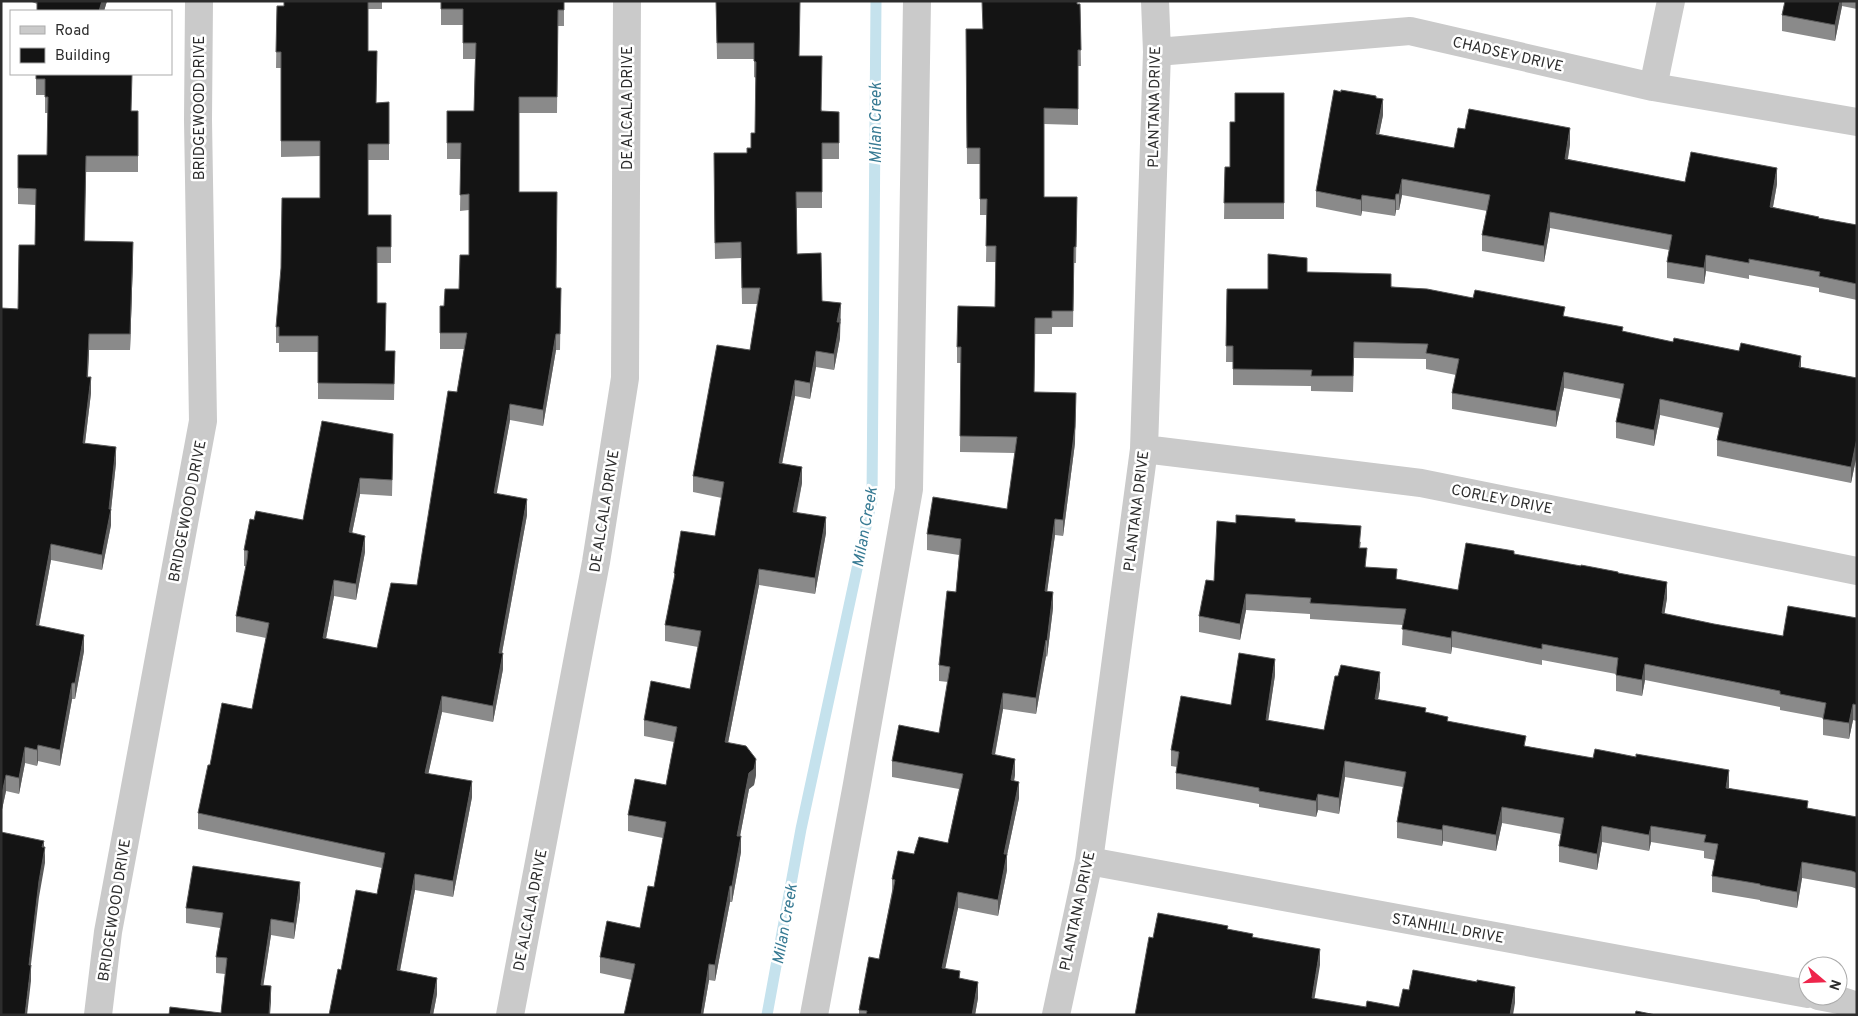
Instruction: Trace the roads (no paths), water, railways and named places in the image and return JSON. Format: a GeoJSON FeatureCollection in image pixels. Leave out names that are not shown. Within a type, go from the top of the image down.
{"type":"FeatureCollection","features":[{"type":"Feature","properties":{"kind":"street","name":"BRIDGEWOOD DRIVE"},"geometry":{"type":"LineString","coordinates":[[98,1015],[108,932],[204,421],[198,120],[199,1]]}},
{"type":"Feature","properties":{"kind":"street","name":"DE ALCALA DRIVE"},"geometry":{"type":"LineString","coordinates":[[510,1015],[596,562],[625,378],[627,1]]}},
{"type":"Feature","properties":{"kind":"street"},"geometry":{"type":"LineString","coordinates":[[814,1015],[909,489],[917,1]]}},
{"type":"Feature","properties":{"kind":"street","name":"PLANTANA DRIVE"},"geometry":{"type":"LineString","coordinates":[[1056,1015],[1089,861],[1144,449],[1157,52],[1154,1]]}},
{"type":"Feature","properties":{"kind":"street"},"geometry":{"type":"LineString","coordinates":[[1653,87],[1671,1]]}},
{"type":"Feature","properties":{"kind":"street","name":"CHADSEY DRIVE"},"geometry":{"type":"LineString","coordinates":[[1157,52],[1410,31],[1653,87],[1857,122]]}},
{"type":"Feature","properties":{"kind":"street","name":"CORLEY DRIVE"},"geometry":{"type":"LineString","coordinates":[[1144,449],[1422,483],[1857,571]]}},
{"type":"Feature","properties":{"kind":"street","name":"STANHILL DRIVE"},"geometry":{"type":"LineString","coordinates":[[1089,861],[1798,992]]}},
{"type":"Feature","properties":{"kind":"waterway","name":"Milan Creek"},"geometry":{"type":"LineString","coordinates":[[767,1015],[801,829],[872,499],[876,1]]}}]}
